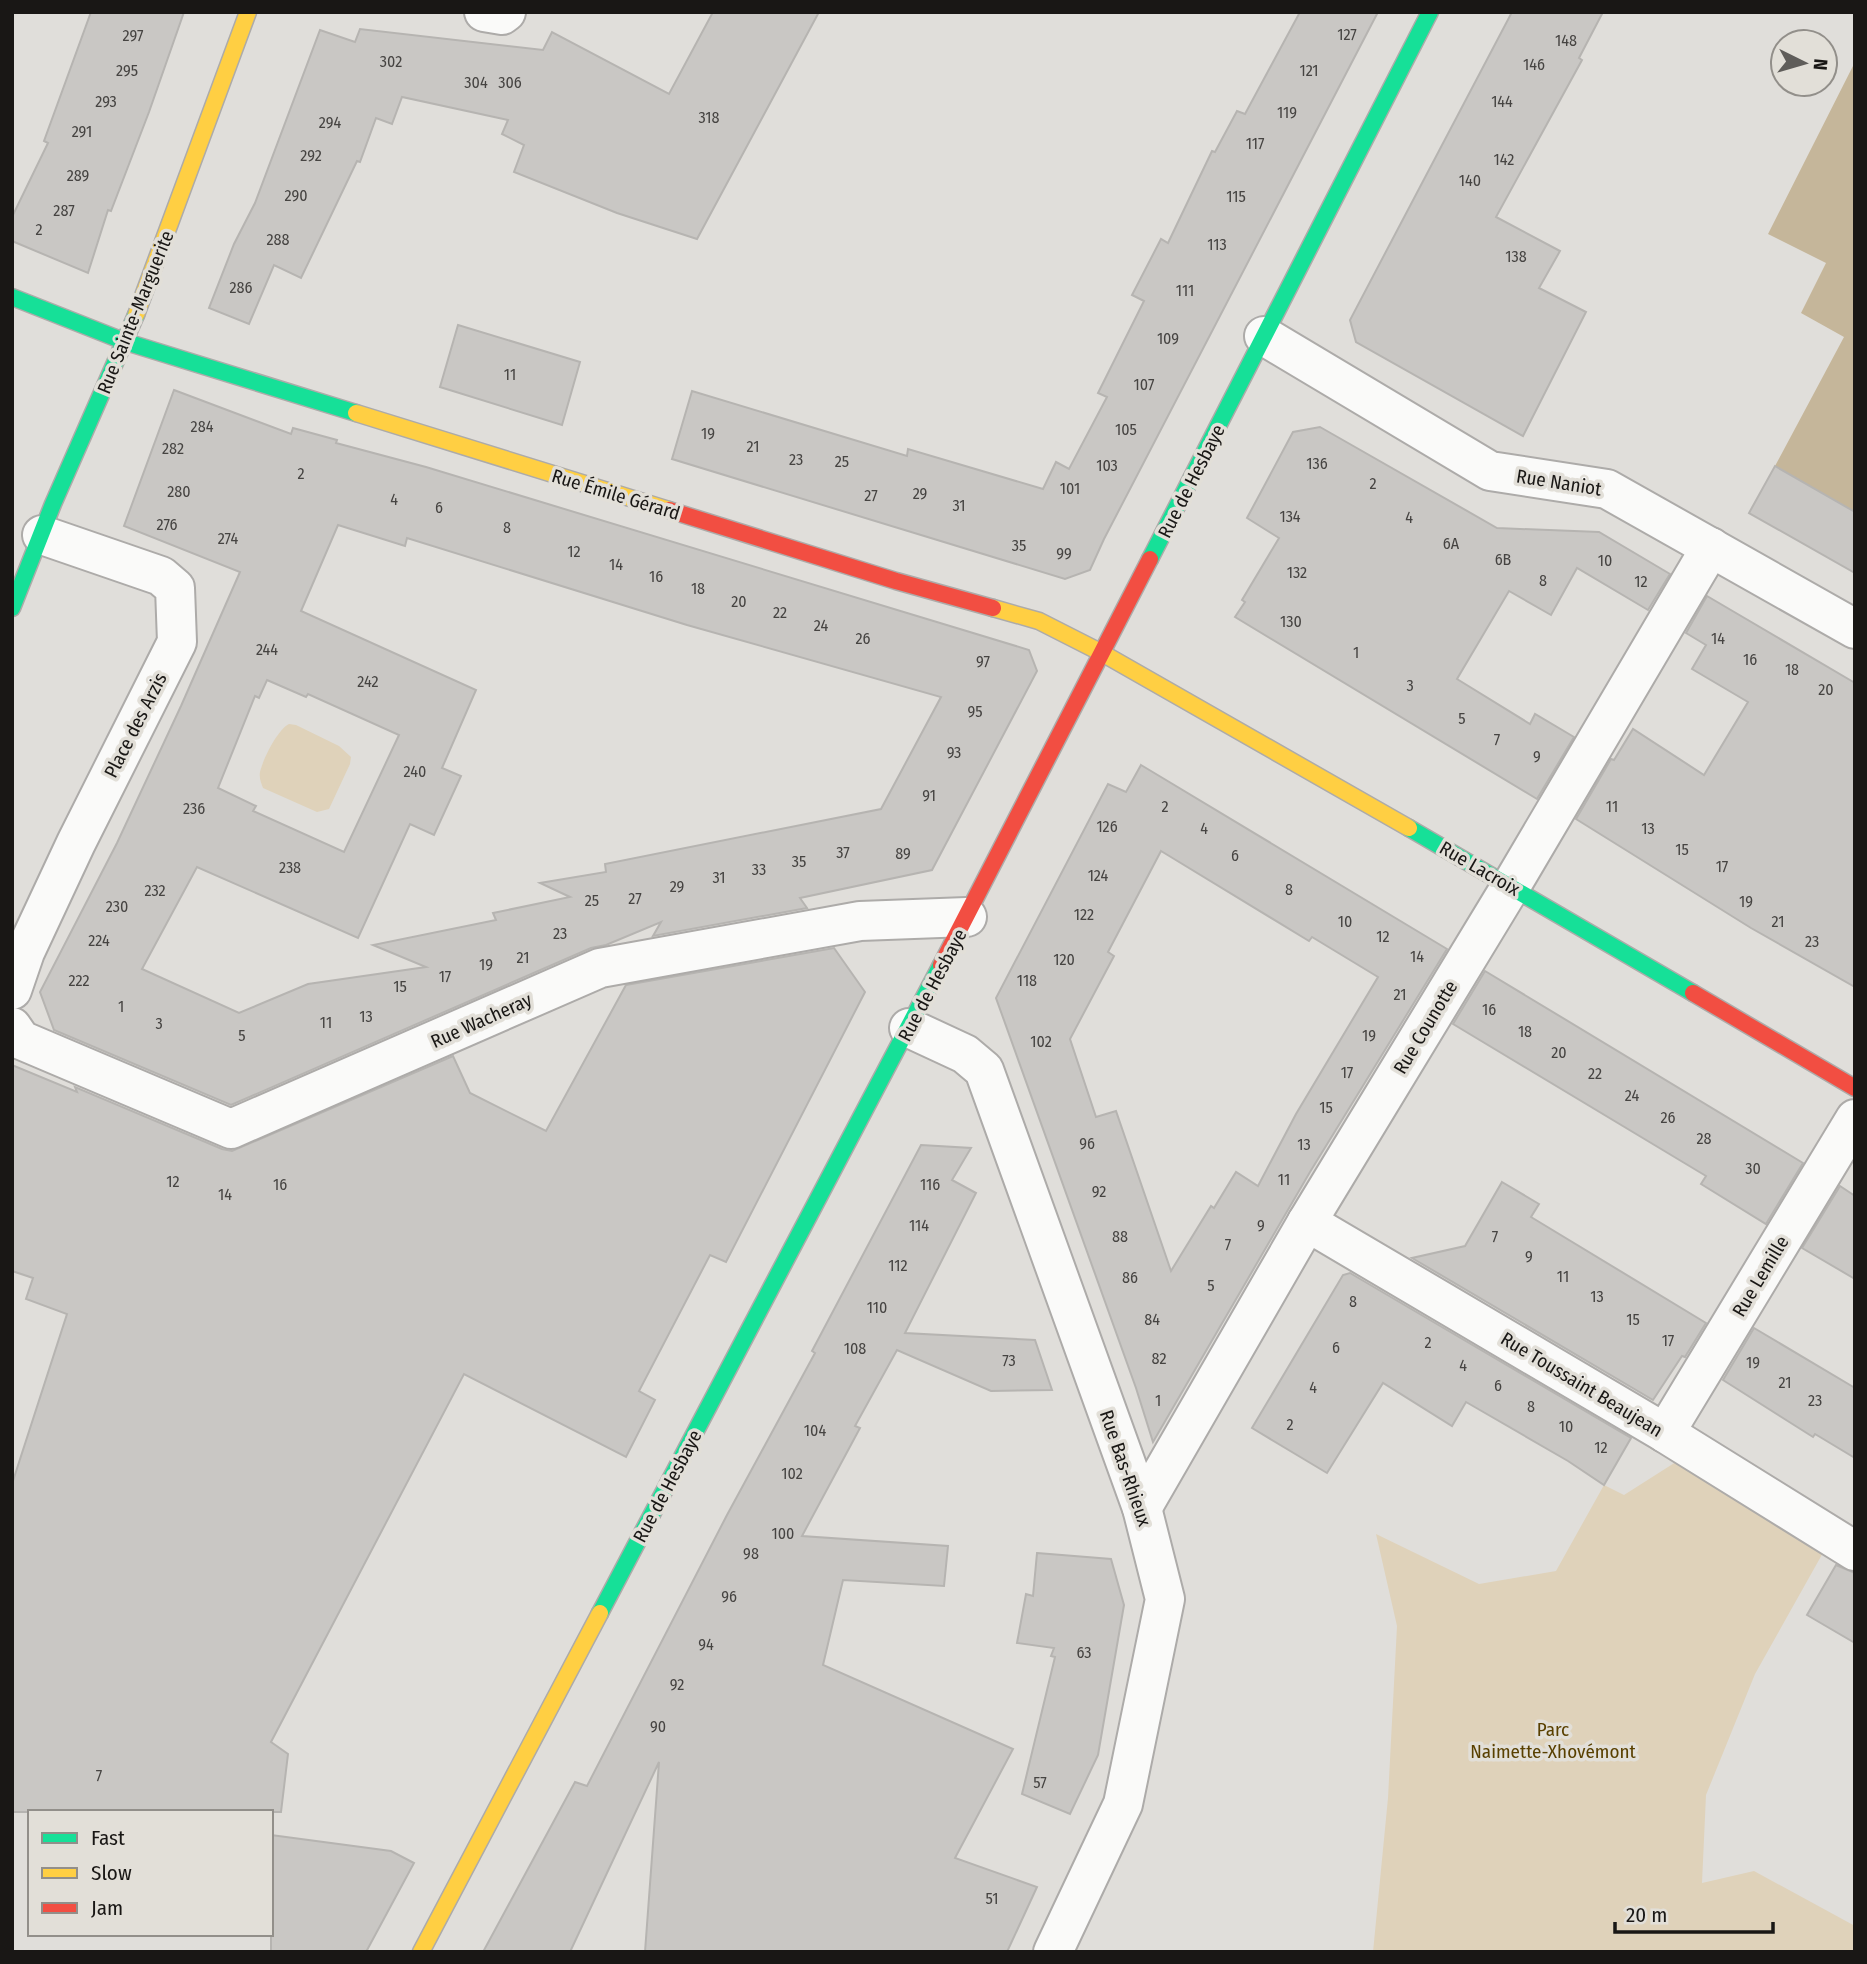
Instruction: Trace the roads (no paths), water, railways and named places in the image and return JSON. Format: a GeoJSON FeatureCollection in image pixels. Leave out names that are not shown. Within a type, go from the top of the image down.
{"type":"FeatureCollection","features":[{"type":"Feature","properties":{"kind":"main road","name":"Rue Sainte-Marguerite"},"geometry":{"type":"LineString","coordinates":[[12,608],[53,503],[126,342],[248,12]]}},
{"type":"Feature","properties":{"kind":"main road","name":"Rue de Hesbaye"},"geometry":{"type":"LineString","coordinates":[[421,1952],[967,917],[1430,12]]}},
{"type":"Feature","properties":{"kind":"main road","name":"Rue Émile Gérard"},"geometry":{"type":"LineString","coordinates":[[12,297],[126,342],[896,581],[1039,621],[1102,653]]}},
{"type":"Feature","properties":{"kind":"main road","name":"Rue Lacroix"},"geometry":{"type":"LineString","coordinates":[[1102,653],[1511,886],[1855,1088]]}},
{"type":"Feature","properties":{"kind":"street"},"geometry":{"type":"LineString","coordinates":[[484,12],[502,15],[506,12]]}},
{"type":"Feature","properties":{"kind":"street","name":"Rue Naniot"},"geometry":{"type":"LineString","coordinates":[[1264,336],[1490,471],[1607,489],[1855,629]]}},
{"type":"Feature","properties":{"kind":"street","name":"Place des Arzis"},"geometry":{"type":"LineString","coordinates":[[12,990],[25,952],[76,843],[177,642],[175,588],[162,576],[42,535]]}},
{"type":"Feature","properties":{"kind":"street","name":"Rue Counotte"},"geometry":{"type":"LineString","coordinates":[[1142,1508],[1307,1222],[1511,886],[1711,547]]}},
{"type":"Feature","properties":{"kind":"street","name":"Rue Wacheray"},"geometry":{"type":"LineString","coordinates":[[17,1034],[231,1129],[600,968],[860,921],[967,917]]}},
{"type":"Feature","properties":{"kind":"street","name":"Rue Bas-Rhieux"},"geometry":{"type":"LineString","coordinates":[[909,1028],[965,1054],[984,1070],[1142,1508],[1165,1599],[1123,1804],[1053,1952]]}},
{"type":"Feature","properties":{"kind":"street","name":"Rue Lemille"},"geometry":{"type":"LineString","coordinates":[[1665,1433],[1855,1119]]}},
{"type":"Feature","properties":{"kind":"street","name":"Rue Toussaint Beaujean"},"geometry":{"type":"LineString","coordinates":[[1307,1222],[1665,1433],[1855,1551]]}},
{"type":"Feature","properties":{"kind":"park label","name":"Parc Naimette-Xhovémont"},"geometry":{"type":"Point","coordinates":[1553,1740]}}]}
